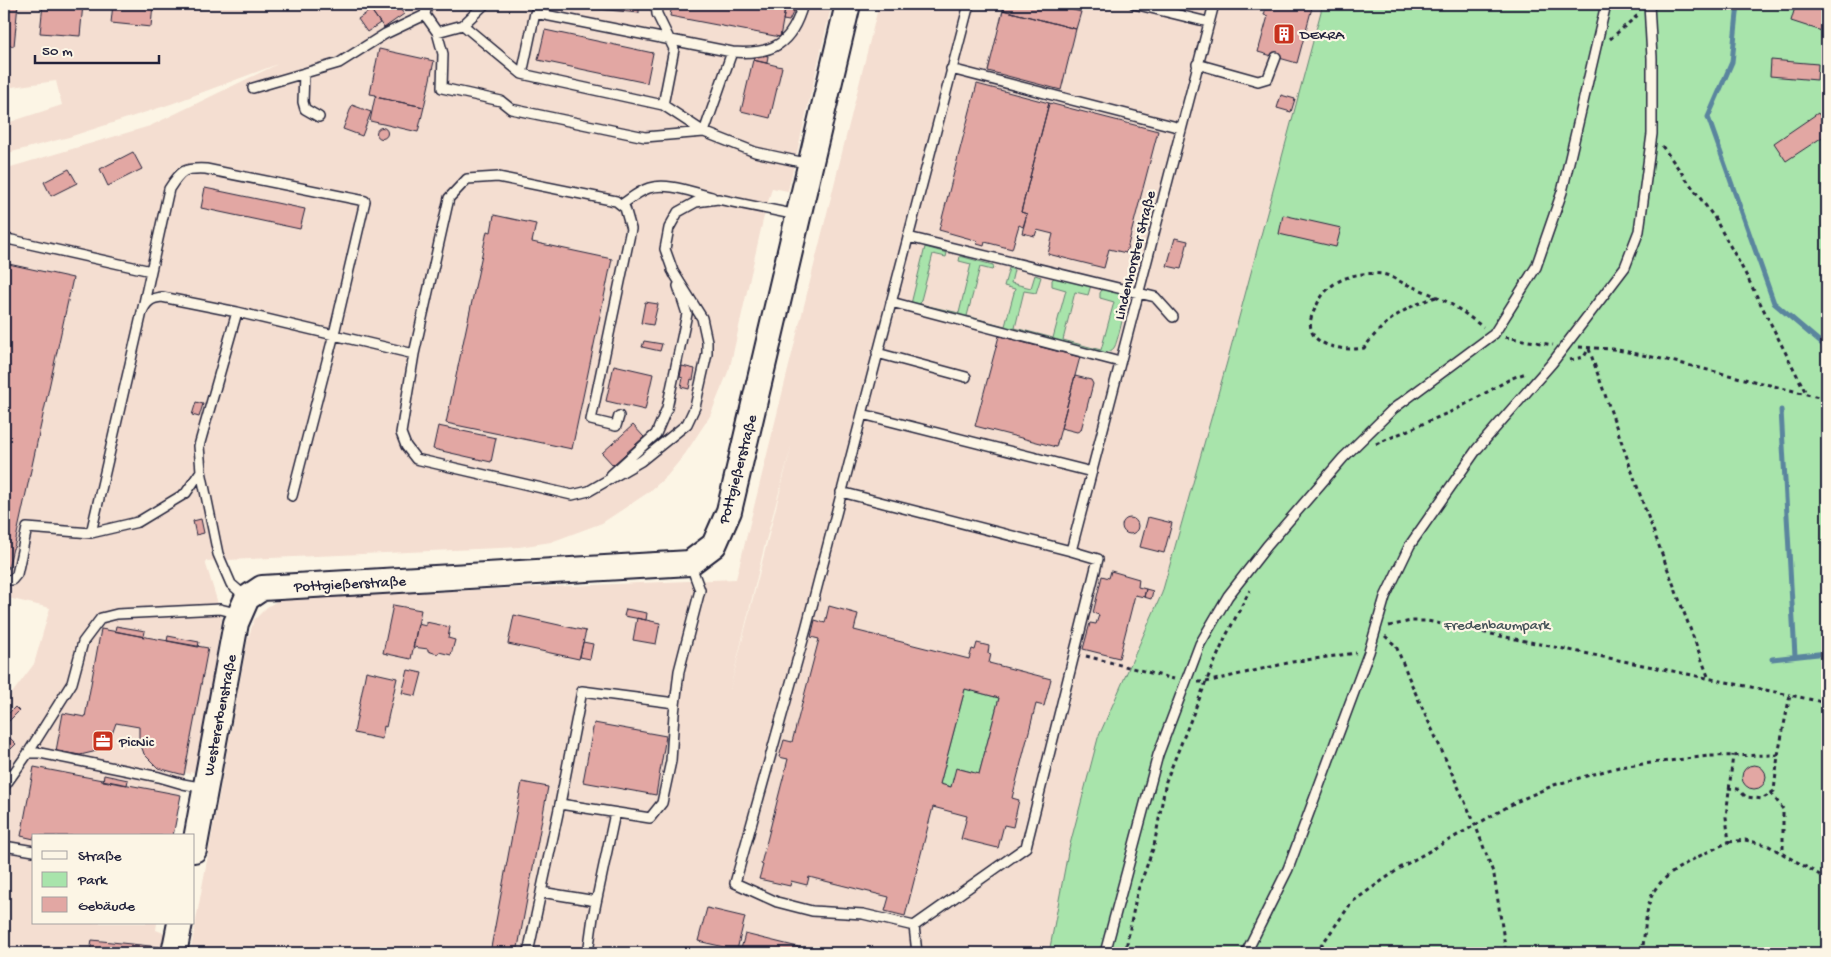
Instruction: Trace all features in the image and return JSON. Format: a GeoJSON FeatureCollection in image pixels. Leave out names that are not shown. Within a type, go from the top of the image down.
{"type":"FeatureCollection","features":[{"type":"Feature","properties":{"kind":"street","name":"Pottgießerstraße"},"geometry":{"type":"LineString","coordinates":[[250,600],[690,563],[714,545],[729,511],[848,4]]}},
{"type":"Feature","properties":{"kind":"street","name":"Westererbenstraße"},"geometry":{"type":"LineString","coordinates":[[195,845],[236,623],[250,600]]}},
{"type":"Feature","properties":{"kind":"street"},"geometry":{"type":"LineString","coordinates":[[174,953],[180,924]]}},
{"type":"Feature","properties":{"kind":"lane"},"geometry":{"type":"LineString","coordinates":[[427,4],[425,15],[437,32],[443,54],[442,88],[501,101],[511,108],[645,137],[704,132]]}},
{"type":"Feature","properties":{"kind":"lane"},"geometry":{"type":"LineString","coordinates":[[437,32],[463,25],[485,4]]}},
{"type":"Feature","properties":{"kind":"lane"},"geometry":{"type":"LineString","coordinates":[[656,4],[657,14],[674,48],[663,105]]}},
{"type":"Feature","properties":{"kind":"lane"},"geometry":{"type":"LineString","coordinates":[[522,74],[535,13],[732,52],[751,53],[783,42],[797,24],[803,4]]}},
{"type":"Feature","properties":{"kind":"lane"},"geometry":{"type":"LineString","coordinates":[[841,492],[1098,559],[1026,847],[914,926],[863,914],[812,911],[777,902],[735,883],[806,629],[841,492],[862,414],[877,353],[908,237],[951,69],[969,4]]}},
{"type":"Feature","properties":{"kind":"lane"},"geometry":{"type":"LineString","coordinates":[[1134,4],[1208,22]]}},
{"type":"Feature","properties":{"kind":"lane","name":"Lindenhorster Straße"},"geometry":{"type":"LineString","coordinates":[[1071,551],[1214,4]]}},
{"type":"Feature","properties":{"kind":"lane"},"geometry":{"type":"LineString","coordinates":[[1105,953],[1158,755],[1200,644],[1228,596],[1267,546],[1343,458],[1393,408],[1494,334],[1536,267],[1562,192],[1606,4]]}},
{"type":"Feature","properties":{"kind":"lane"},"geometry":{"type":"LineString","coordinates":[[1246,953],[1288,869],[1316,799],[1369,652],[1385,597],[1410,545],[1477,449],[1552,363],[1563,346],[1625,267],[1639,231],[1652,134],[1650,4]]}},
{"type":"Feature","properties":{"kind":"lane"},"geometry":{"type":"LineString","coordinates":[[253,88],[339,63],[384,34],[425,15]]}},
{"type":"Feature","properties":{"kind":"lane"},"geometry":{"type":"LineString","coordinates":[[463,25],[522,74],[663,105],[704,132],[755,152],[810,164]]}},
{"type":"Feature","properties":{"kind":"lane"},"geometry":{"type":"LineString","coordinates":[[704,132],[732,52]]}},
{"type":"Feature","properties":{"kind":"lane"},"geometry":{"type":"LineString","coordinates":[[1197,64],[1258,81],[1268,78],[1276,57]]}},
{"type":"Feature","properties":{"kind":"lane"},"geometry":{"type":"LineString","coordinates":[[951,69],[1181,128]]}},
{"type":"Feature","properties":{"kind":"lane"},"geometry":{"type":"LineString","coordinates":[[304,73],[303,102],[305,109],[320,117]]}},
{"type":"Feature","properties":{"kind":"lane"},"geometry":{"type":"LineString","coordinates":[[91,534],[152,271],[169,189],[177,176],[189,168],[206,169],[365,201],[334,334],[292,496]]}},
{"type":"Feature","properties":{"kind":"lane"},"geometry":{"type":"LineString","coordinates":[[619,416],[616,426],[591,420],[631,229],[625,208],[616,201],[498,177],[467,179],[449,198],[414,354],[401,433],[406,446],[416,459],[572,495],[589,491],[641,461],[686,424],[695,408],[707,354],[707,341],[702,318],[672,270]]}},
{"type":"Feature","properties":{"kind":"lane"},"geometry":{"type":"LineString","coordinates":[[621,205],[649,188],[667,186],[718,199],[799,215]]}},
{"type":"Feature","properties":{"kind":"lane"},"geometry":{"type":"LineString","coordinates":[[602,484],[656,434],[667,408],[687,314],[665,249],[669,228],[678,212],[696,202],[718,199]]}},
{"type":"Feature","properties":{"kind":"lane"},"geometry":{"type":"LineString","coordinates":[[908,237],[1155,297],[1173,317]]}},
{"type":"Feature","properties":{"kind":"lane"},"geometry":{"type":"LineString","coordinates":[[4,239],[152,271]]}},
{"type":"Feature","properties":{"kind":"lane"},"geometry":{"type":"LineString","coordinates":[[142,312],[149,301],[162,297],[237,312],[414,354]]}},
{"type":"Feature","properties":{"kind":"lane"},"geometry":{"type":"LineString","coordinates":[[891,302],[1120,362]]}},
{"type":"Feature","properties":{"kind":"lane"},"geometry":{"type":"LineString","coordinates":[[237,312],[199,446],[201,471],[218,554],[231,584],[250,600]]}},
{"type":"Feature","properties":{"kind":"lane"},"geometry":{"type":"LineString","coordinates":[[877,353],[966,377]]}},
{"type":"Feature","properties":{"kind":"lane"},"geometry":{"type":"LineString","coordinates":[[862,414],[1092,472]]}},
{"type":"Feature","properties":{"kind":"lane"},"geometry":{"type":"LineString","coordinates":[[4,580],[12,580],[17,574],[27,528],[91,534],[138,522],[186,493],[201,471]]}},
{"type":"Feature","properties":{"kind":"lane"},"geometry":{"type":"LineString","coordinates":[[560,804],[650,818],[662,803],[671,761],[679,671],[700,590],[690,563]]}},
{"type":"Feature","properties":{"kind":"lane"},"geometry":{"type":"LineString","coordinates":[[4,787],[72,683],[83,642],[102,618],[117,614],[220,609],[250,600]]}},
{"type":"Feature","properties":{"kind":"lane"},"geometry":{"type":"LineString","coordinates":[[528,953],[582,691],[675,703]]}},
{"type":"Feature","properties":{"kind":"lane"},"geometry":{"type":"LineString","coordinates":[[28,753],[50,755],[206,788]]}},
{"type":"Feature","properties":{"kind":"lane"},"geometry":{"type":"LineString","coordinates":[[588,953],[596,901],[615,813]]}},
{"type":"Feature","properties":{"kind":"lane"},"geometry":{"type":"LineString","coordinates":[[4,846],[32,852]]}},
{"type":"Feature","properties":{"kind":"lane"},"geometry":{"type":"LineString","coordinates":[[542,892],[596,901]]}},
{"type":"Feature","properties":{"kind":"lane"},"geometry":{"type":"LineString","coordinates":[[914,926],[917,953]]}},
{"type":"Feature","properties":{"kind":"path"},"geometry":{"type":"LineString","coordinates":[[1594,52],[1650,4]]}},
{"type":"Feature","properties":{"kind":"path"},"geometry":{"type":"LineString","coordinates":[[1652,134],[1714,218],[1744,270],[1806,394]]}},
{"type":"Feature","properties":{"kind":"path"},"geometry":{"type":"LineString","coordinates":[[1436,297],[1415,304],[1395,315],[1376,332],[1364,348],[1352,350],[1320,342],[1311,330],[1311,318],[1317,303],[1333,284],[1354,274],[1383,274],[1436,297],[1449,303],[1494,334],[1563,346],[1613,349],[1667,360],[1827,399]]}},
{"type":"Feature","properties":{"kind":"path"},"geometry":{"type":"LineString","coordinates":[[1589,348],[1644,506],[1709,679]]}},
{"type":"Feature","properties":{"kind":"path"},"geometry":{"type":"LineString","coordinates":[[1371,447],[1457,409],[1512,378],[1552,363]]}},
{"type":"Feature","properties":{"kind":"path"},"geometry":{"type":"LineString","coordinates":[[1126,953],[1137,893],[1154,846],[1166,781],[1227,634],[1254,584]]}},
{"type":"Feature","properties":{"kind":"path"},"geometry":{"type":"LineString","coordinates":[[1377,629],[1411,620],[1427,621],[1827,703]]}},
{"type":"Feature","properties":{"kind":"path"},"geometry":{"type":"LineString","coordinates":[[1377,629],[1396,646],[1475,824],[1494,875],[1506,953]]}},
{"type":"Feature","properties":{"kind":"path"},"geometry":{"type":"LineString","coordinates":[[1075,653],[1185,682],[1206,682],[1292,662],[1369,652]]}},
{"type":"Feature","properties":{"kind":"path"},"geometry":{"type":"LineString","coordinates":[[1728,788],[1738,789],[1746,797],[1762,799],[1774,791],[1778,755],[1790,695]]}},
{"type":"Feature","properties":{"kind":"path"},"geometry":{"type":"LineString","coordinates":[[1316,953],[1352,902],[1403,866],[1475,824],[1516,802],[1554,785],[1618,767],[1709,756],[1778,755]]}},
{"type":"Feature","properties":{"kind":"path"},"geometry":{"type":"LineString","coordinates":[[1728,842],[1726,817],[1733,756]]}},
{"type":"Feature","properties":{"kind":"path"},"geometry":{"type":"LineString","coordinates":[[1771,793],[1783,809],[1783,854]]}},
{"type":"Feature","properties":{"kind":"path"},"geometry":{"type":"LineString","coordinates":[[1642,953],[1650,903],[1657,886],[1690,861],[1728,842],[1745,840],[1767,845],[1827,879]]}},
{"type":"Feature","properties":{"kind":"shaded area"},"geometry":{"type":"Polygon","coordinates":[[[4,4],[832,4],[788,191],[772,188],[730,367],[710,416],[685,454],[667,476],[649,492],[602,523],[551,542],[519,547],[205,561],[222,617],[197,773],[185,773],[173,834],[32,834],[32,924],[157,924],[156,930],[166,934],[163,953],[4,953],[4,704],[34,664],[50,608],[4,597],[4,169],[150,126],[278,64],[171,104],[69,137],[4,154],[4,124],[62,105],[56,81],[4,88],[4,4]]]}},
{"type":"Feature","properties":{"kind":"shaded area"},"geometry":{"type":"Polygon","coordinates":[[[879,4],[1324,4],[1162,593],[1098,738],[1068,852],[1050,953],[190,953],[247,642],[254,620],[267,607],[282,598],[736,579],[879,4]],[[792,444],[765,544],[730,689],[792,444]]]}},
{"type":"Feature","properties":{"kind":"green space","name":"Fredenbaumpark"},"geometry":{"type":"Polygon","coordinates":[[[1323,4],[1827,4],[1827,953],[1049,953],[1068,852],[1098,738],[1162,593],[1227,362],[1323,4]]]}},
{"type":"Feature","properties":{"kind":"green space"},"geometry":{"type":"Polygon","coordinates":[[[925,247],[947,253],[946,257],[933,254],[920,304],[959,313],[971,264],[959,261],[960,256],[993,265],[994,268],[992,270],[980,267],[967,316],[1005,326],[1015,289],[1004,286],[1009,268],[1014,270],[1011,283],[1031,288],[1035,275],[1041,277],[1036,293],[1024,291],[1015,328],[1053,338],[1066,290],[1052,286],[1052,280],[1055,276],[1091,285],[1088,295],[1075,292],[1063,340],[1101,350],[1114,302],[1100,298],[1100,293],[1103,288],[1115,291],[1124,298],[1120,330],[1114,348],[1111,351],[1101,353],[911,304],[925,247]]]}},
{"type":"Feature","properties":{"kind":"green space"},"geometry":{"type":"Polygon","coordinates":[[[965,689],[999,698],[979,774],[957,768],[951,787],[940,784],[965,689]]]}},
{"type":"Feature","properties":{"kind":"building"},"geometry":{"type":"Polygon","coordinates":[[[4,4],[18,4],[14,46],[4,45],[4,4]]]}},
{"type":"Feature","properties":{"kind":"building"},"geometry":{"type":"Polygon","coordinates":[[[43,4],[83,4],[80,36],[40,33],[43,4]]]}},
{"type":"Feature","properties":{"kind":"building"},"geometry":{"type":"Polygon","coordinates":[[[113,4],[153,4],[151,27],[111,23],[113,4]]]}},
{"type":"Feature","properties":{"kind":"building"},"geometry":{"type":"Polygon","coordinates":[[[380,4],[398,4],[404,14],[384,28],[371,10],[380,4]]]}},
{"type":"Feature","properties":{"kind":"building"},"geometry":{"type":"Polygon","coordinates":[[[546,4],[639,4],[639,13],[567,6],[546,6],[546,4]]]}},
{"type":"Feature","properties":{"kind":"building"},"geometry":{"type":"Polygon","coordinates":[[[672,4],[786,4],[780,37],[670,16],[672,4]]]}},
{"type":"Feature","properties":{"kind":"building"},"geometry":{"type":"Polygon","coordinates":[[[786,4],[797,4],[789,21],[783,20],[786,4]]]}},
{"type":"Feature","properties":{"kind":"building"},"geometry":{"type":"Polygon","coordinates":[[[1005,4],[1050,4],[1081,12],[1076,29],[1003,10],[1005,4]]]}},
{"type":"Feature","properties":{"kind":"building","name":"DEKRA"},"geometry":{"type":"Polygon","coordinates":[[[1267,4],[1313,4],[1297,63],[1258,52],[1268,16],[1264,15],[1267,4]]]}},
{"type":"Feature","properties":{"kind":"building"},"geometry":{"type":"Polygon","coordinates":[[[1796,4],[1811,4],[1827,8],[1825,32],[1791,21],[1796,4]]]}},
{"type":"Feature","properties":{"kind":"building"},"geometry":{"type":"Polygon","coordinates":[[[371,10],[380,23],[367,32],[358,19],[371,10]]]}},
{"type":"Feature","properties":{"kind":"building"},"geometry":{"type":"Polygon","coordinates":[[[1003,10],[1076,29],[1061,90],[988,71],[1003,10]]]}},
{"type":"Feature","properties":{"kind":"building"},"geometry":{"type":"Polygon","coordinates":[[[545,30],[653,53],[647,83],[538,60],[545,30]]]}},
{"type":"Feature","properties":{"kind":"building"},"geometry":{"type":"Polygon","coordinates":[[[379,49],[434,61],[424,107],[375,97],[376,95],[370,94],[379,49]]]}},
{"type":"Feature","properties":{"kind":"building"},"geometry":{"type":"Polygon","coordinates":[[[755,53],[768,56],[767,63],[753,60],[755,53]]]}},
{"type":"Feature","properties":{"kind":"building"},"geometry":{"type":"Polygon","coordinates":[[[753,60],[782,67],[770,118],[741,111],[753,60]]]}},
{"type":"Feature","properties":{"kind":"building"},"geometry":{"type":"Polygon","coordinates":[[[1771,60],[1818,64],[1817,80],[1770,76],[1771,60]]]}},
{"type":"Feature","properties":{"kind":"building"},"geometry":{"type":"Polygon","coordinates":[[[977,84],[1049,103],[1021,212],[1027,214],[1023,227],[1019,225],[1012,249],[985,242],[984,246],[977,244],[978,241],[939,230],[977,84]]]}},
{"type":"Feature","properties":{"kind":"building"},"geometry":{"type":"Polygon","coordinates":[[[1281,95],[1295,99],[1291,112],[1277,108],[1281,95]]]}},
{"type":"Feature","properties":{"kind":"building"},"geometry":{"type":"Polygon","coordinates":[[[375,97],[424,107],[418,132],[370,121],[375,97]]]}},
{"type":"Feature","properties":{"kind":"building"},"geometry":{"type":"Polygon","coordinates":[[[1049,103],[1158,131],[1126,253],[1109,249],[1104,268],[1048,254],[1053,234],[1037,230],[1035,236],[1022,233],[1027,214],[1021,212],[1049,103]]]}},
{"type":"Feature","properties":{"kind":"building"},"geometry":{"type":"Polygon","coordinates":[[[352,105],[371,112],[362,136],[343,129],[352,105]]]}},
{"type":"Feature","properties":{"kind":"building"},"geometry":{"type":"Polygon","coordinates":[[[1818,113],[1827,128],[1827,134],[1786,161],[1774,143],[1818,113]]]}},
{"type":"Feature","properties":{"kind":"building"},"geometry":{"type":"Polygon","coordinates":[[[382,127],[388,133],[382,139],[376,133],[382,127]]]}},
{"type":"Feature","properties":{"kind":"building"},"geometry":{"type":"Polygon","coordinates":[[[133,152],[142,169],[108,186],[100,169],[133,152]]]}},
{"type":"Feature","properties":{"kind":"building"},"geometry":{"type":"Polygon","coordinates":[[[69,169],[77,183],[51,196],[44,182],[69,169]]]}},
{"type":"Feature","properties":{"kind":"building"},"geometry":{"type":"Polygon","coordinates":[[[205,188],[305,209],[300,229],[201,208],[205,188]]]}},
{"type":"Feature","properties":{"kind":"building"},"geometry":{"type":"Polygon","coordinates":[[[494,215],[536,224],[532,242],[612,259],[572,449],[446,423],[487,231],[491,232],[494,215]]]}},
{"type":"Feature","properties":{"kind":"building"},"geometry":{"type":"Polygon","coordinates":[[[1283,215],[1341,228],[1336,247],[1279,234],[1283,215]]]}},
{"type":"Feature","properties":{"kind":"building"},"geometry":{"type":"Polygon","coordinates":[[[1175,238],[1188,241],[1181,269],[1167,266],[1175,238]]]}},
{"type":"Feature","properties":{"kind":"building"},"geometry":{"type":"Polygon","coordinates":[[[4,263],[73,278],[8,569],[4,568],[4,263]]]}},
{"type":"Feature","properties":{"kind":"building"},"geometry":{"type":"Polygon","coordinates":[[[645,302],[658,304],[653,325],[641,323],[645,302]]]}},
{"type":"Feature","properties":{"kind":"building"},"geometry":{"type":"Polygon","coordinates":[[[999,336],[1080,357],[1056,447],[975,426],[999,336]]]}},
{"type":"Feature","properties":{"kind":"building"},"geometry":{"type":"Polygon","coordinates":[[[644,341],[662,344],[660,351],[642,347],[644,341]]]}},
{"type":"Feature","properties":{"kind":"building"},"geometry":{"type":"Polygon","coordinates":[[[614,365],[653,374],[645,410],[606,401],[614,365]]]}},
{"type":"Feature","properties":{"kind":"building"},"geometry":{"type":"Polygon","coordinates":[[[682,366],[695,369],[689,389],[681,387],[683,378],[680,377],[682,366]]]}},
{"type":"Feature","properties":{"kind":"building"},"geometry":{"type":"Polygon","coordinates":[[[1075,376],[1091,380],[1093,384],[1081,430],[1077,432],[1061,428],[1075,376]]]}},
{"type":"Feature","properties":{"kind":"building"},"geometry":{"type":"Polygon","coordinates":[[[196,402],[203,404],[199,417],[192,415],[196,402]]]}},
{"type":"Feature","properties":{"kind":"building"},"geometry":{"type":"Polygon","coordinates":[[[633,425],[644,437],[613,465],[602,453],[633,425]]]}},
{"type":"Feature","properties":{"kind":"building"},"geometry":{"type":"Polygon","coordinates":[[[438,426],[496,438],[491,462],[433,449],[438,426]]]}},
{"type":"Feature","properties":{"kind":"building"},"geometry":{"type":"Polygon","coordinates":[[[1148,517],[1172,523],[1164,553],[1140,547],[1148,517]]]}},
{"type":"Feature","properties":{"kind":"building"},"geometry":{"type":"Polygon","coordinates":[[[1127,518],[1133,518],[1138,523],[1136,532],[1127,534],[1122,529],[1122,523],[1127,518]]]}},
{"type":"Feature","properties":{"kind":"building"},"geometry":{"type":"Polygon","coordinates":[[[201,519],[204,533],[196,535],[193,521],[201,519]]]}},
{"type":"Feature","properties":{"kind":"building"},"geometry":{"type":"Polygon","coordinates":[[[1111,571],[1139,579],[1138,587],[1146,589],[1144,597],[1135,595],[1119,658],[1083,649],[1090,623],[1096,624],[1099,615],[1093,613],[1102,576],[1109,578],[1111,571]]]}},
{"type":"Feature","properties":{"kind":"building"},"geometry":{"type":"Polygon","coordinates":[[[1146,589],[1153,591],[1151,599],[1144,597],[1146,589]]]}},
{"type":"Feature","properties":{"kind":"building"},"geometry":{"type":"Polygon","coordinates":[[[393,605],[421,610],[411,659],[383,653],[393,605]]]}},
{"type":"Feature","properties":{"kind":"building"},"geometry":{"type":"Polygon","coordinates":[[[829,606],[858,614],[854,630],[969,659],[972,649],[975,650],[977,643],[989,646],[988,653],[991,654],[989,663],[1051,679],[1044,706],[1036,704],[1012,798],[1019,800],[1013,827],[1004,825],[998,848],[961,839],[967,816],[933,807],[905,916],[885,911],[889,897],[809,877],[807,885],[791,881],[790,886],[759,879],[763,865],[761,864],[788,759],[779,757],[784,740],[792,742],[819,639],[811,637],[815,620],[825,623],[829,606]],[[965,689],[940,784],[951,787],[956,768],[979,774],[999,698],[965,689]]]}},
{"type":"Feature","properties":{"kind":"building"},"geometry":{"type":"Polygon","coordinates":[[[626,609],[647,613],[646,620],[624,616],[626,609]]]}},
{"type":"Feature","properties":{"kind":"building"},"geometry":{"type":"Polygon","coordinates":[[[514,615],[586,631],[579,659],[508,644],[514,615]]]}},
{"type":"Feature","properties":{"kind":"building"},"geometry":{"type":"Polygon","coordinates":[[[637,618],[660,623],[656,644],[633,640],[637,618]]]}},
{"type":"Feature","properties":{"kind":"building"},"geometry":{"type":"Polygon","coordinates":[[[426,622],[450,627],[448,638],[455,640],[451,655],[439,652],[438,654],[428,651],[428,649],[413,647],[418,624],[426,626],[426,622]]]}},
{"type":"Feature","properties":{"kind":"building"},"geometry":{"type":"Polygon","coordinates":[[[116,626],[145,631],[144,637],[115,631],[116,626]]]}},
{"type":"Feature","properties":{"kind":"building"},"geometry":{"type":"Polygon","coordinates":[[[101,629],[208,648],[184,775],[158,768],[144,754],[139,739],[139,727],[116,723],[111,737],[102,748],[93,752],[80,755],[56,751],[63,713],[85,717],[101,629]]]}},
{"type":"Feature","properties":{"kind":"building"},"geometry":{"type":"Polygon","coordinates":[[[168,636],[199,642],[198,647],[167,641],[168,636]]]}},
{"type":"Feature","properties":{"kind":"building"},"geometry":{"type":"Polygon","coordinates":[[[583,642],[593,644],[590,659],[580,657],[583,642]]]}},
{"type":"Feature","properties":{"kind":"building"},"geometry":{"type":"Polygon","coordinates":[[[408,670],[422,673],[416,696],[402,693],[408,670]]]}},
{"type":"Feature","properties":{"kind":"building"},"geometry":{"type":"Polygon","coordinates":[[[366,671],[397,678],[382,739],[354,733],[366,671]]]}},
{"type":"Feature","properties":{"kind":"building"},"geometry":{"type":"Polygon","coordinates":[[[15,707],[19,711],[4,726],[4,718],[15,707]]]}},
{"type":"Feature","properties":{"kind":"building"},"geometry":{"type":"Polygon","coordinates":[[[594,723],[666,736],[656,795],[583,782],[594,723]]]}},
{"type":"Feature","properties":{"kind":"building"},"geometry":{"type":"Polygon","coordinates":[[[5,733],[16,744],[11,749],[4,742],[5,733]]]}},
{"type":"Feature","properties":{"kind":"building"},"geometry":{"type":"Polygon","coordinates":[[[1754,765],[1762,769],[1766,777],[1762,785],[1754,789],[1746,785],[1742,777],[1746,769],[1754,765]]]}},
{"type":"Feature","properties":{"kind":"building"},"geometry":{"type":"Polygon","coordinates":[[[34,767],[181,795],[173,834],[32,834],[32,839],[21,836],[34,767]]]}},
{"type":"Feature","properties":{"kind":"building"},"geometry":{"type":"Polygon","coordinates":[[[104,775],[128,780],[127,785],[103,781],[104,775]]]}},
{"type":"Feature","properties":{"kind":"building"},"geometry":{"type":"Polygon","coordinates":[[[522,782],[548,787],[517,953],[490,953],[522,782]]]}},
{"type":"Feature","properties":{"kind":"building"},"geometry":{"type":"Polygon","coordinates":[[[707,908],[745,917],[737,950],[698,941],[707,908]]]}},
{"type":"Feature","properties":{"kind":"building"},"geometry":{"type":"Polygon","coordinates":[[[745,934],[798,947],[797,953],[740,953],[745,934]]]}},
{"type":"Feature","properties":{"kind":"building"},"geometry":{"type":"Polygon","coordinates":[[[92,940],[160,947],[159,953],[90,953],[92,940]]]}},
{"type":"Feature","properties":{"kind":"waterway"},"geometry":{"type":"LineString","coordinates":[[1738,4],[1732,62],[1708,117],[1774,303],[1827,348]]}},
{"type":"Feature","properties":{"kind":"waterway"},"geometry":{"type":"LineString","coordinates":[[1781,410],[1795,656]]}},
{"type":"Feature","properties":{"kind":"waterway"},"geometry":{"type":"LineString","coordinates":[[1772,659],[1827,653]]}},
{"type":"Feature","properties":{"kind":"place","name":"DEKRA"},"geometry":{"type":"Point","coordinates":[1284,34]}},
{"type":"Feature","properties":{"kind":"place","name":"PicNic"},"geometry":{"type":"Point","coordinates":[103,741]}}]}
